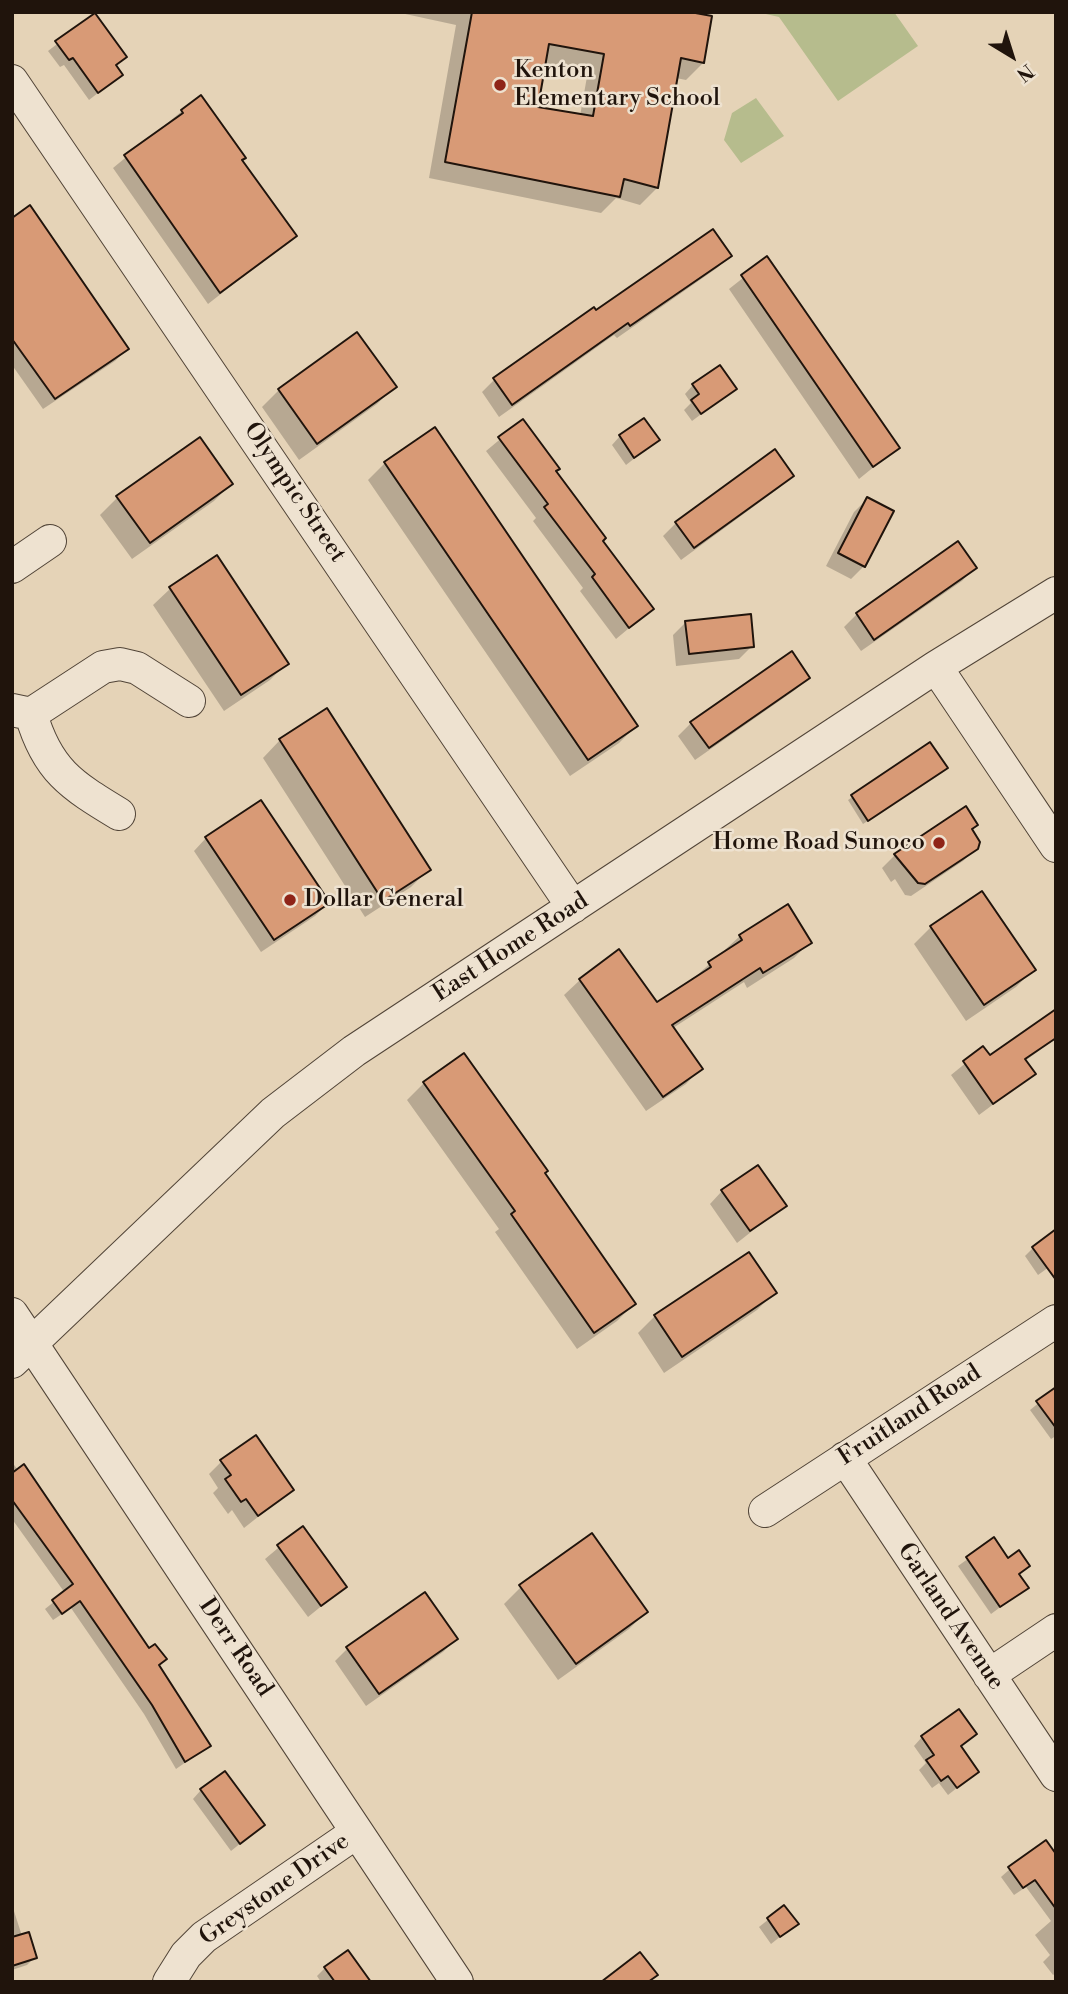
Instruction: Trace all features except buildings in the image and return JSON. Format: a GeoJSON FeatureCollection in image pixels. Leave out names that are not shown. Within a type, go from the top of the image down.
{"type":"FeatureCollection","features":[{"type":"Feature","properties":{"kind":"street","name":"Olympic Street"},"geometry":{"type":"LineString","coordinates":[[12,80],[573,907]]}},
{"type":"Feature","properties":{"kind":"street"},"geometry":{"type":"LineString","coordinates":[[12,567],[50,541]]}},
{"type":"Feature","properties":{"kind":"street","name":"East Home Road"},"geometry":{"type":"LineString","coordinates":[[22,1353],[273,1114],[354,1051],[936,667],[1056,593]]}},
{"type":"Feature","properties":{"kind":"street"},"geometry":{"type":"LineString","coordinates":[[119,814],[72,785],[56,768],[22,712],[103,667],[120,664],[137,668],[189,701]]}},
{"type":"Feature","properties":{"kind":"street"},"geometry":{"type":"LineString","coordinates":[[936,667],[1056,846]]}},
{"type":"Feature","properties":{"kind":"street","name":"Derr Road"},"geometry":{"type":"LineString","coordinates":[[12,1314],[22,1353],[357,1832],[457,1982]]}},
{"type":"Feature","properties":{"kind":"street","name":"Fruitland Road"},"geometry":{"type":"LineString","coordinates":[[765,1511],[1056,1321]]}},
{"type":"Feature","properties":{"kind":"street","name":"Garland Avenue"},"geometry":{"type":"LineString","coordinates":[[845,1458],[1056,1775]]}},
{"type":"Feature","properties":{"kind":"street"},"geometry":{"type":"LineString","coordinates":[[989,1675],[1056,1630]]}},
{"type":"Feature","properties":{"kind":"street","name":"Greystone Drive"},"geometry":{"type":"LineString","coordinates":[[169,1982],[186,1955],[204,1937],[357,1832]]}},
{"type":"Feature","properties":{"kind":"green space"},"geometry":{"type":"Polygon","coordinates":[[[757,12],[894,12],[918,46],[838,101],[779,17],[757,12]]]}},
{"type":"Feature","properties":{"kind":"green space"},"geometry":{"type":"Polygon","coordinates":[[[756,98],[784,136],[741,163],[724,140],[732,113],[756,98]]]}},
{"type":"Feature","properties":{"kind":"place","name":"Kenton Elementary School"},"geometry":{"type":"Point","coordinates":[500,85]}},
{"type":"Feature","properties":{"kind":"place","name":"Home Road Sunoco"},"geometry":{"type":"Point","coordinates":[939,843]}},
{"type":"Feature","properties":{"kind":"place","name":"Dollar General"},"geometry":{"type":"Point","coordinates":[290,900]}}]}
